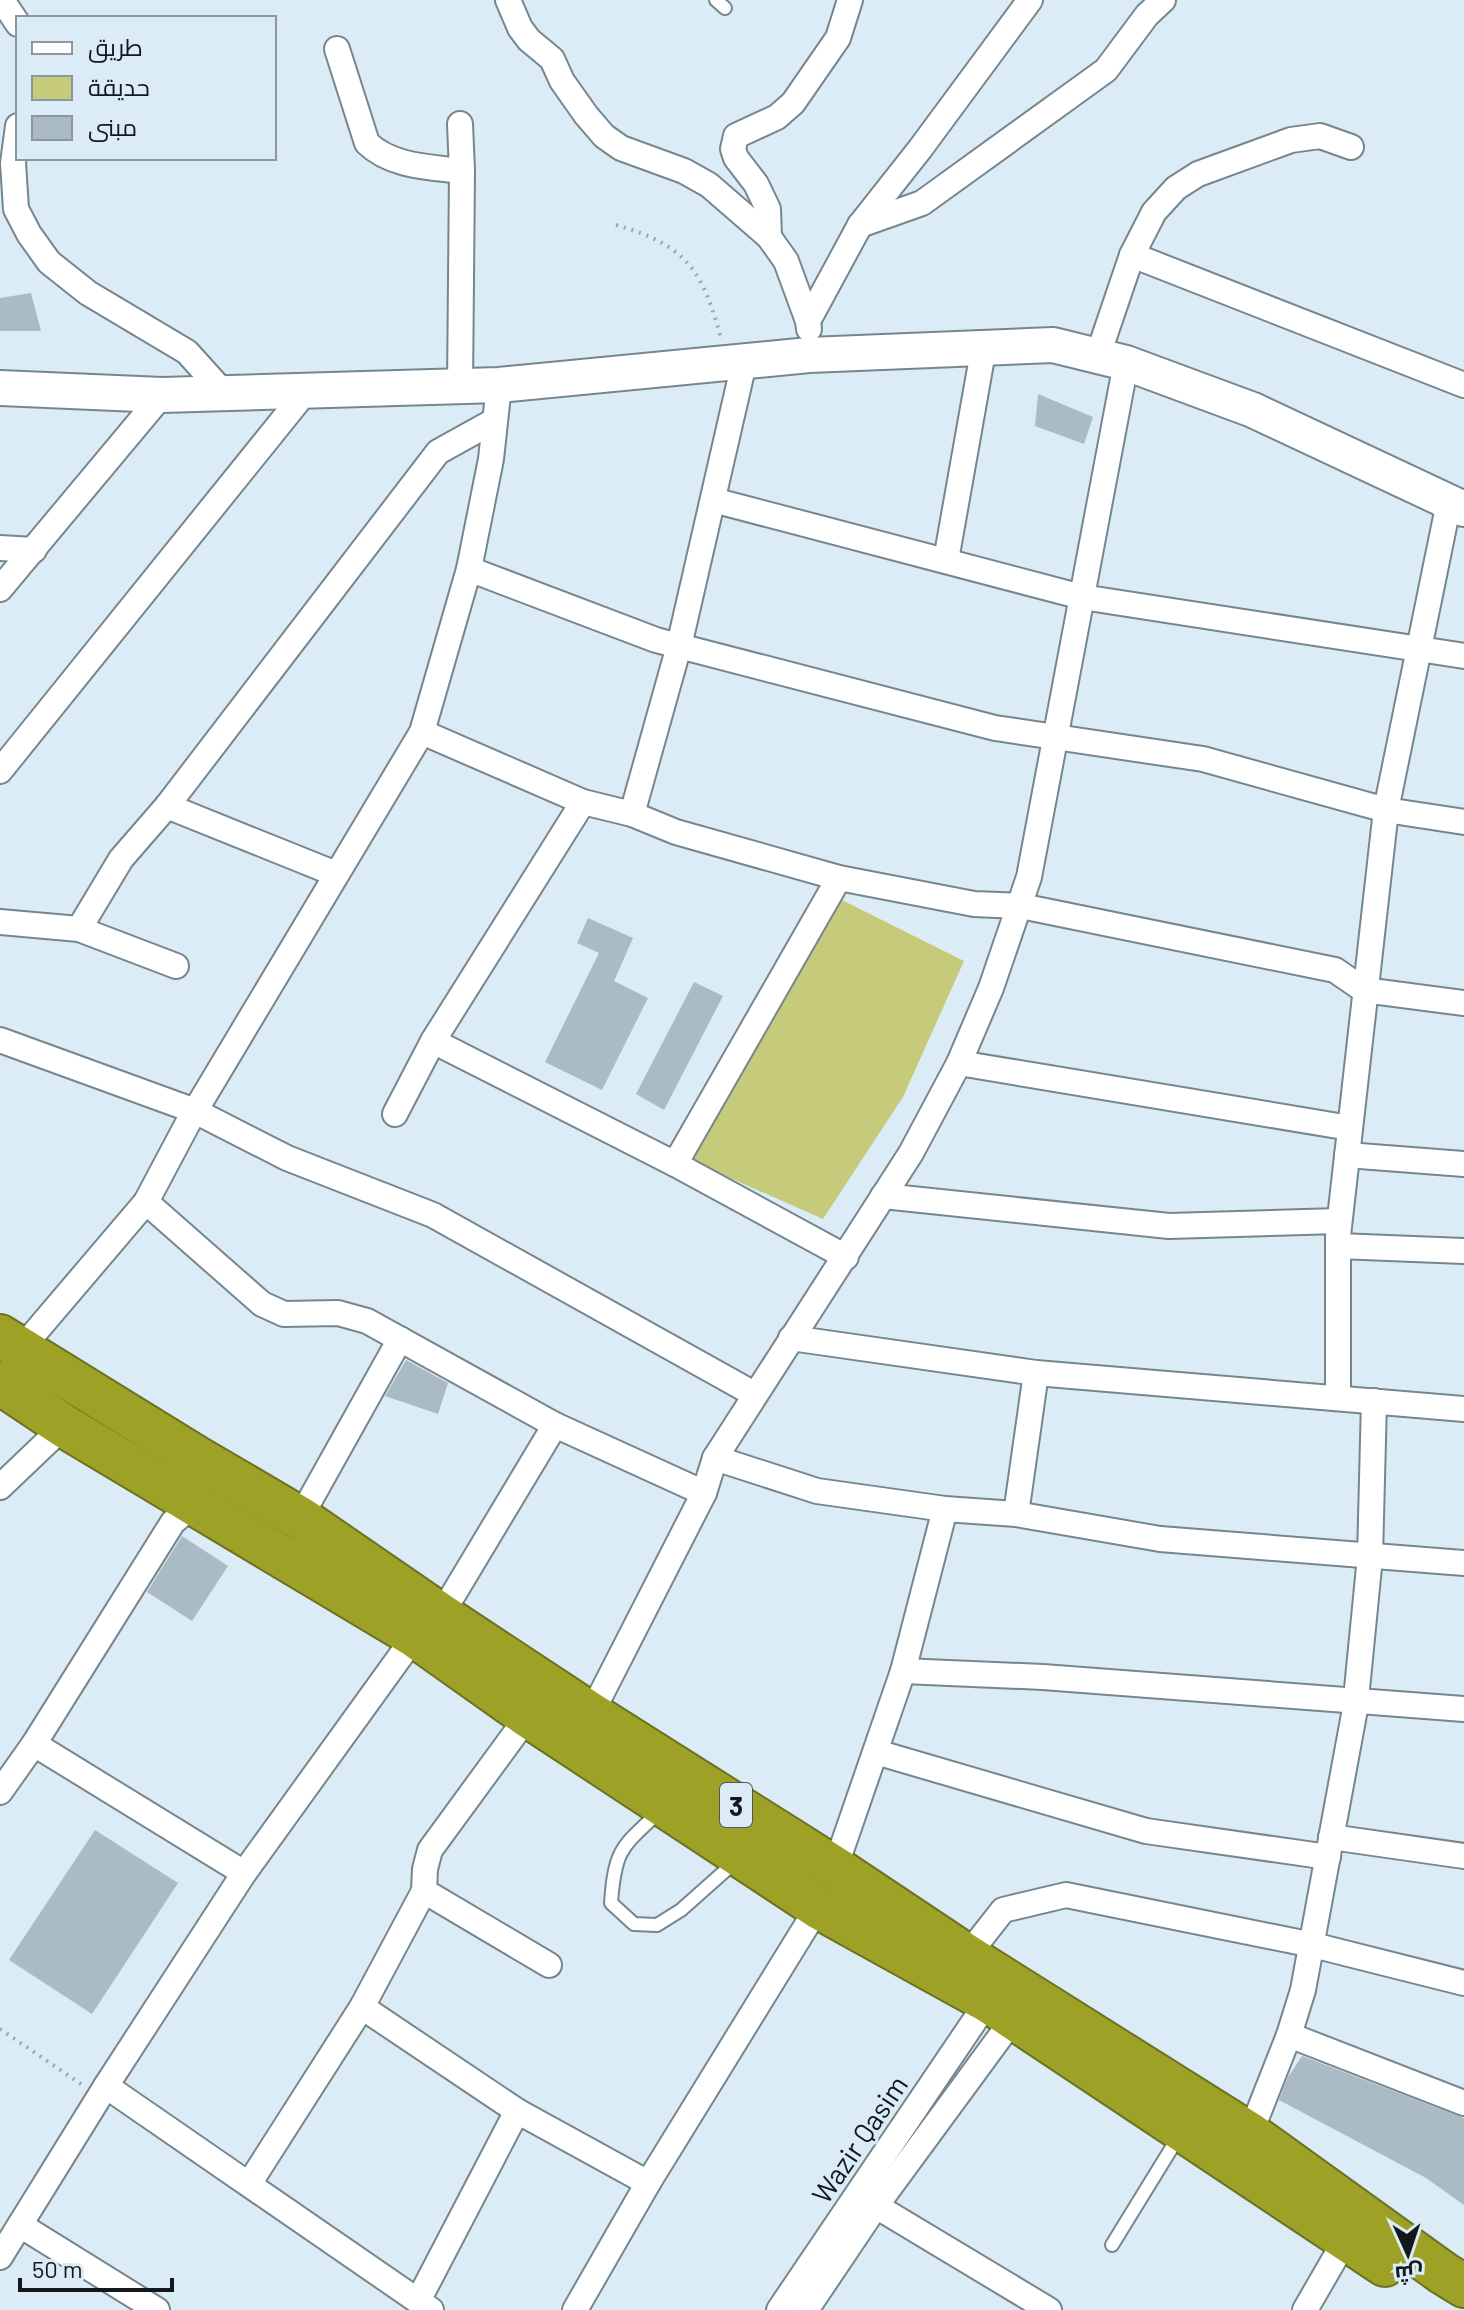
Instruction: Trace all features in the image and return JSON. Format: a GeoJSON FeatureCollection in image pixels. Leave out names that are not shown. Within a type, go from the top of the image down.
{"type":"FeatureCollection","features":[{"type":"Feature","properties":{"kind":"highway","name":"3"},"geometry":{"type":"LineString","coordinates":[[7,1356],[64,1426],[194,1505],[591,1714],[1250,2134],[1449,2291]]}},
{"type":"Feature","properties":{"kind":"highway","name":"3"},"geometry":{"type":"LineString","coordinates":[[7,1356],[300,1518],[528,1716],[818,1907],[1001,2010],[1346,2239],[1449,2291]]}},
{"type":"Feature","properties":{"kind":"main road"},"geometry":{"type":"LineString","coordinates":[[0,388],[162,395],[460,387],[809,355],[1053,345],[1112,359],[1253,410],[1457,505]]}},
{"type":"Feature","properties":{"kind":"street"},"geometry":{"type":"LineString","coordinates":[[2,0],[16,21]]}},
{"type":"Feature","properties":{"kind":"street"},"geometry":{"type":"LineString","coordinates":[[508,0],[520,28],[552,59],[562,81],[604,136],[621,148],[684,171],[709,185],[769,237],[786,261],[808,321],[809,355]]}},
{"type":"Feature","properties":{"kind":"street"},"geometry":{"type":"LineString","coordinates":[[769,237],[768,209],[756,184],[736,158],[733,149],[736,136],[777,117],[793,103],[838,38],[850,0]]}},
{"type":"Feature","properties":{"kind":"street"},"geometry":{"type":"LineString","coordinates":[[808,321],[860,225],[1030,0]]}},
{"type":"Feature","properties":{"kind":"street"},"geometry":{"type":"LineString","coordinates":[[860,225],[922,203],[1106,70],[1147,15],[1163,0]]}},
{"type":"Feature","properties":{"kind":"street"},"geometry":{"type":"LineString","coordinates":[[337,49],[367,143],[378,154],[397,161],[462,171]]}},
{"type":"Feature","properties":{"kind":"street"},"geometry":{"type":"LineString","coordinates":[[460,124],[460,387]]}},
{"type":"Feature","properties":{"kind":"street"},"geometry":{"type":"LineString","coordinates":[[591,1714],[704,1493],[715,1458],[917,1142],[959,1063],[991,988],[1029,877],[1082,597],[1124,273],[1132,255],[1154,212],[1176,188],[1198,174],[1291,140],[1320,136],[1351,147]]}},
{"type":"Feature","properties":{"kind":"street"},"geometry":{"type":"LineString","coordinates":[[16,141],[13,163],[16,209],[49,262],[88,293],[187,352],[224,393]]}},
{"type":"Feature","properties":{"kind":"street"},"geometry":{"type":"LineString","coordinates":[[1132,255],[1464,385]]}},
{"type":"Feature","properties":{"kind":"street"},"geometry":{"type":"LineString","coordinates":[[946,560],[984,346]]}},
{"type":"Feature","properties":{"kind":"street"},"geometry":{"type":"LineString","coordinates":[[632,814],[679,646],[713,500],[736,364]]}},
{"type":"Feature","properties":{"kind":"street"},"geometry":{"type":"LineString","coordinates":[[7,1356],[146,1202],[195,1111],[422,732],[469,569],[491,459],[499,385]]}},
{"type":"Feature","properties":{"kind":"street"},"geometry":{"type":"LineString","coordinates":[[0,771],[307,390]]}},
{"type":"Feature","properties":{"kind":"street"},"geometry":{"type":"LineString","coordinates":[[0,589],[162,395]]}},
{"type":"Feature","properties":{"kind":"street"},"geometry":{"type":"LineString","coordinates":[[79,929],[121,859],[167,806],[438,452],[494,421]]}},
{"type":"Feature","properties":{"kind":"street"},"geometry":{"type":"LineString","coordinates":[[713,500],[1082,597],[1464,656]]}},
{"type":"Feature","properties":{"kind":"street"},"geometry":{"type":"LineString","coordinates":[[1338,1398],[1339,1221],[1386,810],[1419,648],[1457,505]]}},
{"type":"Feature","properties":{"kind":"street"},"geometry":{"type":"LineString","coordinates":[[0,548],[34,550]]}},
{"type":"Feature","properties":{"kind":"street"},"geometry":{"type":"LineString","coordinates":[[469,569],[656,640],[995,728],[1203,759],[1386,810],[1464,822]]}},
{"type":"Feature","properties":{"kind":"street"},"geometry":{"type":"LineString","coordinates":[[422,732],[583,802],[632,814],[676,832],[839,878],[974,904],[1021,906],[1335,970],[1364,990],[1464,1003]]}},
{"type":"Feature","properties":{"kind":"street"},"geometry":{"type":"LineString","coordinates":[[395,1114],[433,1041],[583,802]]}},
{"type":"Feature","properties":{"kind":"street"},"geometry":{"type":"LineString","coordinates":[[167,806],[336,874]]}},
{"type":"Feature","properties":{"kind":"street"},"geometry":{"type":"LineString","coordinates":[[675,1164],[839,878]]}},
{"type":"Feature","properties":{"kind":"street"},"geometry":{"type":"LineString","coordinates":[[0,922],[79,929],[176,966]]}},
{"type":"Feature","properties":{"kind":"street"},"geometry":{"type":"LineString","coordinates":[[0,1040],[195,1111],[287,1158],[433,1215],[754,1394]]}},
{"type":"Feature","properties":{"kind":"street"},"geometry":{"type":"LineString","coordinates":[[433,1041],[675,1164],[846,1257]]}},
{"type":"Feature","properties":{"kind":"street"},"geometry":{"type":"LineString","coordinates":[[959,1063],[1350,1128]]}},
{"type":"Feature","properties":{"kind":"street"},"geometry":{"type":"LineString","coordinates":[[1347,1155],[1464,1164]]}},
{"type":"Feature","properties":{"kind":"street"},"geometry":{"type":"LineString","coordinates":[[883,1196],[1169,1226],[1339,1221]]}},
{"type":"Feature","properties":{"kind":"street"},"geometry":{"type":"LineString","coordinates":[[146,1202],[262,1304],[284,1314],[338,1313],[367,1321],[555,1425],[704,1493]]}},
{"type":"Feature","properties":{"kind":"street"},"geometry":{"type":"LineString","coordinates":[[1338,1246],[1464,1251]]}},
{"type":"Feature","properties":{"kind":"street"},"geometry":{"type":"LineString","coordinates":[[791,1338],[1036,1373],[1464,1409]]}},
{"type":"Feature","properties":{"kind":"street"},"geometry":{"type":"LineString","coordinates":[[300,1518],[400,1339]]}},
{"type":"Feature","properties":{"kind":"street"},"geometry":{"type":"LineString","coordinates":[[1016,1514],[1036,1373]]}},
{"type":"Feature","properties":{"kind":"street"},"geometry":{"type":"LineString","coordinates":[[1250,2134],[1289,2035],[1303,1990],[1355,1700],[1370,1557],[1374,1401]]}},
{"type":"Feature","properties":{"kind":"street"},"geometry":{"type":"LineString","coordinates":[[0,2257],[244,1873],[428,1626],[555,1425]]}},
{"type":"Feature","properties":{"kind":"street"},"geometry":{"type":"LineString","coordinates":[[0,1487],[64,1426]]}},
{"type":"Feature","properties":{"kind":"street"},"geometry":{"type":"LineString","coordinates":[[715,1458],[817,1491],[945,1509],[1016,1514],[1160,1539],[1464,1563]]}},
{"type":"Feature","properties":{"kind":"street"},"geometry":{"type":"LineString","coordinates":[[0,1792],[34,1744],[173,1522],[194,1505]]}},
{"type":"Feature","properties":{"kind":"street"},"geometry":{"type":"LineString","coordinates":[[835,1868],[903,1671],[945,1509]]}},
{"type":"Feature","properties":{"kind":"street"},"geometry":{"type":"LineString","coordinates":[[903,1671],[1043,1677],[1464,1709]]}},
{"type":"Feature","properties":{"kind":"street"},"geometry":{"type":"LineString","coordinates":[[249,2184],[362,2007],[424,1891],[430,1850],[528,1716]]}},
{"type":"Feature","properties":{"kind":"street"},"geometry":{"type":"LineString","coordinates":[[34,1744],[244,1873]]}},
{"type":"Feature","properties":{"kind":"street"},"geometry":{"type":"LineString","coordinates":[[876,1752],[1146,1831],[1464,1856]]}},
{"type":"Feature","properties":{"kind":"street"},"geometry":{"type":"LineString","coordinates":[[424,1891],[549,1965]]}},
{"type":"Feature","properties":{"kind":"street"},"geometry":{"type":"LineString","coordinates":[[967,1956],[1003,1910],[1066,1895],[1313,1945],[1464,1983]]}},
{"type":"Feature","properties":{"kind":"street"},"geometry":{"type":"LineString","coordinates":[[575,2310],[648,2183],[818,1907]]}},
{"type":"Feature","properties":{"kind":"street"},"geometry":{"type":"LineString","coordinates":[[362,2007],[517,2111],[648,2183]]}},
{"type":"Feature","properties":{"kind":"street","name":"Wazir Qasim"},"geometry":{"type":"LineString","coordinates":[[806,2310],[1001,2010]]}},
{"type":"Feature","properties":{"kind":"street","name":"Wazir Qasim"},"geometry":{"type":"LineString","coordinates":[[779,2310],[1001,2010]]}},
{"type":"Feature","properties":{"kind":"street"},"geometry":{"type":"LineString","coordinates":[[1289,2035],[1464,2103]]}},
{"type":"Feature","properties":{"kind":"street"},"geometry":{"type":"LineString","coordinates":[[103,2091],[249,2184],[425,2305],[517,2111]]}},
{"type":"Feature","properties":{"kind":"street"},"geometry":{"type":"LineString","coordinates":[[876,2206],[1049,2310]]}},
{"type":"Feature","properties":{"kind":"street"},"geometry":{"type":"LineString","coordinates":[[20,2225],[157,2310]]}},
{"type":"Feature","properties":{"kind":"street"},"geometry":{"type":"LineString","coordinates":[[1305,2310],[1346,2239]]}},
{"type":"Feature","properties":{"kind":"lane"},"geometry":{"type":"LineString","coordinates":[[666,1806],[620,1849],[611,1903],[634,1924],[657,1925],[681,1910],[742,1856]]}},
{"type":"Feature","properties":{"kind":"lane"},"geometry":{"type":"LineString","coordinates":[[1112,2245],[1182,2130]]}},
{"type":"Feature","properties":{"kind":"path"},"geometry":{"type":"LineString","coordinates":[[616,225],[651,235],[689,261],[712,305],[736,364]]}},
{"type":"Feature","properties":{"kind":"path"},"geometry":{"type":"LineString","coordinates":[[0,2029],[103,2091]]}},
{"type":"Feature","properties":{"kind":"green space"},"geometry":{"type":"Polygon","coordinates":[[[830,894],[964,961],[903,1097],[823,1219],[692,1161],[830,894]]]}},
{"type":"Feature","properties":{"kind":"building"},"geometry":{"type":"Polygon","coordinates":[[[31,293],[41,331],[0,331],[0,298],[31,293]]]}},
{"type":"Feature","properties":{"kind":"building"},"geometry":{"type":"Polygon","coordinates":[[[1038,394],[1093,417],[1084,444],[1035,426],[1038,394]]]}},
{"type":"Feature","properties":{"kind":"building"},"geometry":{"type":"Polygon","coordinates":[[[588,918],[633,938],[614,981],[648,998],[602,1090],[545,1062],[599,953],[577,943],[588,918]]]}},
{"type":"Feature","properties":{"kind":"building"},"geometry":{"type":"Polygon","coordinates":[[[694,982],[723,996],[664,1110],[636,1094],[694,982]]]}},
{"type":"Feature","properties":{"kind":"building"},"geometry":{"type":"Polygon","coordinates":[[[406,1360],[448,1383],[438,1414],[385,1396],[406,1360]]]}},
{"type":"Feature","properties":{"kind":"building"},"geometry":{"type":"Polygon","coordinates":[[[182,1536],[228,1566],[192,1621],[147,1592],[182,1536]]]}},
{"type":"Feature","properties":{"kind":"building"},"geometry":{"type":"Polygon","coordinates":[[[95,1830],[178,1883],[92,2014],[9,1960],[95,1830]]]}},
{"type":"Feature","properties":{"kind":"building"},"geometry":{"type":"Polygon","coordinates":[[[1302,2056],[1464,2118],[1464,2205],[1426,2178],[1279,2100],[1288,2077],[1302,2056]]]}}]}
